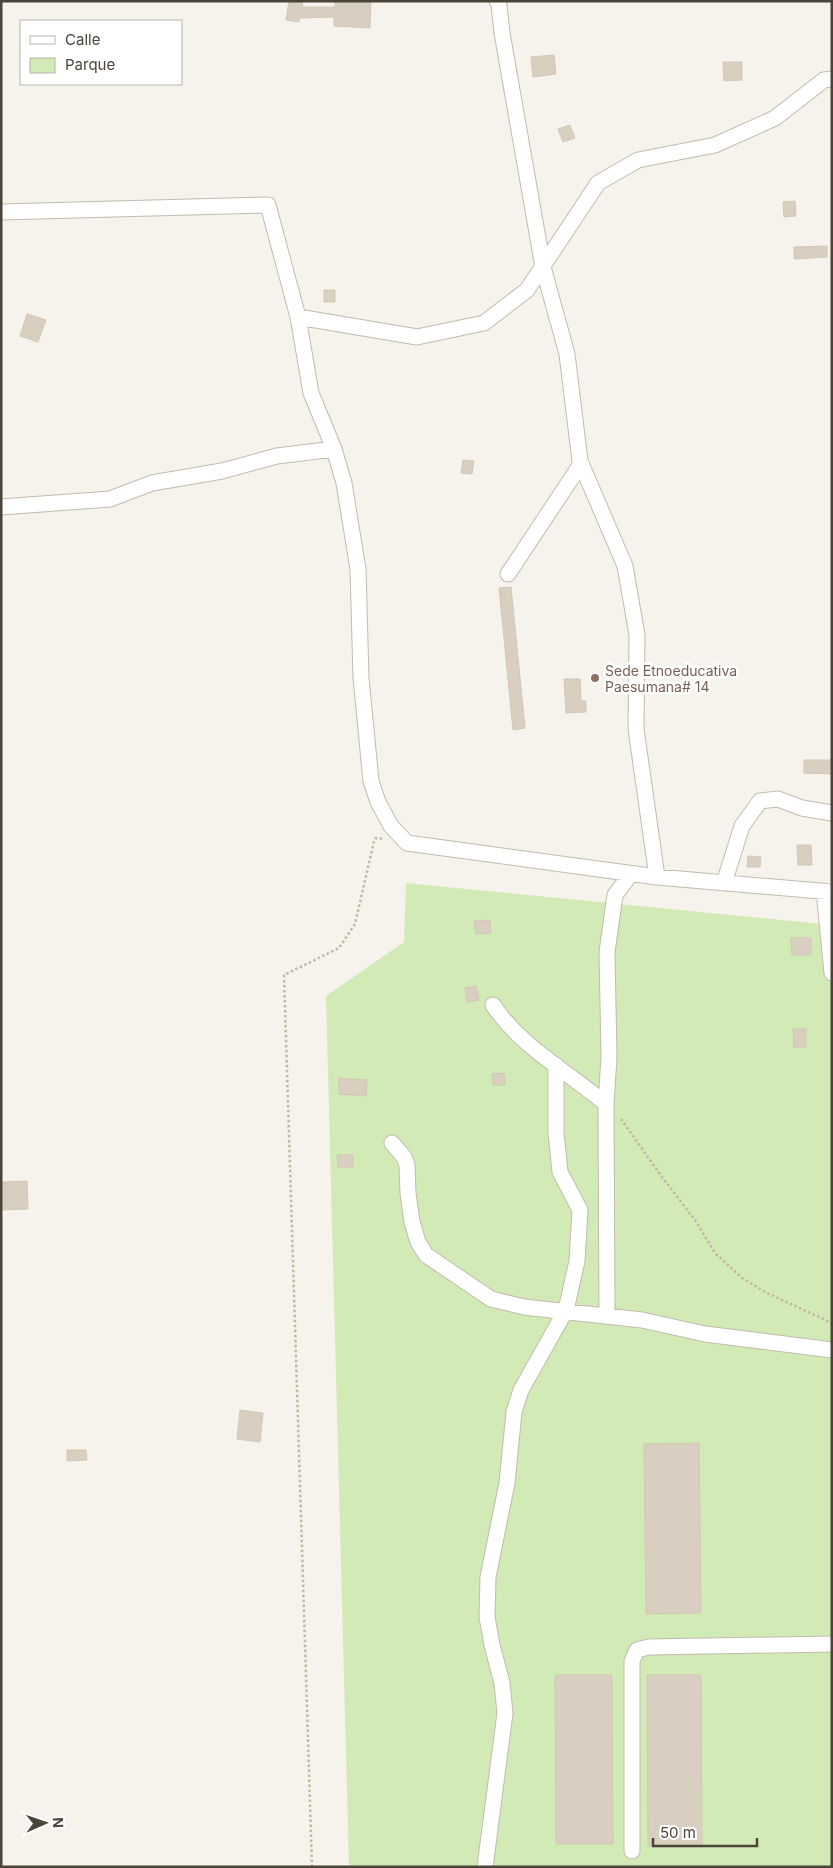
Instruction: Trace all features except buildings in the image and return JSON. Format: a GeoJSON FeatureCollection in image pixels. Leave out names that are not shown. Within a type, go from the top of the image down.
{"type":"FeatureCollection","features":[{"type":"Feature","properties":{"kind":"street"},"geometry":{"type":"LineString","coordinates":[[497,1],[542,267],[567,354],[581,464],[625,566],[637,634],[636,729],[657,877]]}},
{"type":"Feature","properties":{"kind":"street"},"geometry":{"type":"LineString","coordinates":[[298,317],[418,337],[484,323],[527,290],[598,182],[638,160],[715,145],[774,118],[824,80],[832,79]]}},
{"type":"Feature","properties":{"kind":"street"},"geometry":{"type":"LineString","coordinates":[[1,212],[268,206],[298,317],[311,393],[334,449],[344,482],[358,569],[361,678],[372,781],[378,802],[391,826],[407,843],[657,877],[828,891],[832,972]]}},
{"type":"Feature","properties":{"kind":"street"},"geometry":{"type":"LineString","coordinates":[[1,507],[110,499],[152,483],[222,471],[277,456],[334,449]]}},
{"type":"Feature","properties":{"kind":"street"},"geometry":{"type":"LineString","coordinates":[[508,574],[581,464]]}},
{"type":"Feature","properties":{"kind":"street"},"geometry":{"type":"LineString","coordinates":[[724,883],[742,826],[760,801],[778,799],[802,808],[832,813]]}},
{"type":"Feature","properties":{"kind":"street"},"geometry":{"type":"LineString","coordinates":[[607,1315],[606,1104],[609,1057],[607,952],[615,895],[631,874]]}},
{"type":"Feature","properties":{"kind":"street"},"geometry":{"type":"LineString","coordinates":[[493,1004],[534,1050],[606,1104]]}},
{"type":"Feature","properties":{"kind":"street"},"geometry":{"type":"LineString","coordinates":[[485,1867],[504,1713],[502,1683],[487,1617],[488,1577],[507,1483],[514,1412],[525,1383],[566,1310],[577,1261],[578,1232],[581,1215],[560,1172],[556,1133],[556,1065]]}},
{"type":"Feature","properties":{"kind":"street"},"geometry":{"type":"LineString","coordinates":[[392,1143],[404,1157],[407,1165],[412,1222],[418,1242],[426,1256],[491,1299],[524,1307],[607,1315],[642,1320],[705,1334],[832,1350]]}},
{"type":"Feature","properties":{"kind":"street"},"geometry":{"type":"LineString","coordinates":[[632,1851],[632,1661],[638,1650],[649,1647],[832,1644]]}},
{"type":"Feature","properties":{"kind":"path"},"geometry":{"type":"LineString","coordinates":[[312,1867],[284,975],[338,948],[349,932],[354,924],[376,838],[407,843]]}},
{"type":"Feature","properties":{"kind":"path"},"geometry":{"type":"LineString","coordinates":[[606,1104],[618,1114],[662,1177],[696,1220],[715,1253],[742,1278],[767,1293],[832,1323]]}},
{"type":"Feature","properties":{"kind":"green space"},"geometry":{"type":"Polygon","coordinates":[[[406,883],[832,925],[832,1867],[349,1867],[326,996],[404,942],[406,883]]]}},
{"type":"Feature","properties":{"kind":"place","name":"Sede Etnoeducativa Paesumana# 14"},"geometry":{"type":"Point","coordinates":[595,678]}}]}
